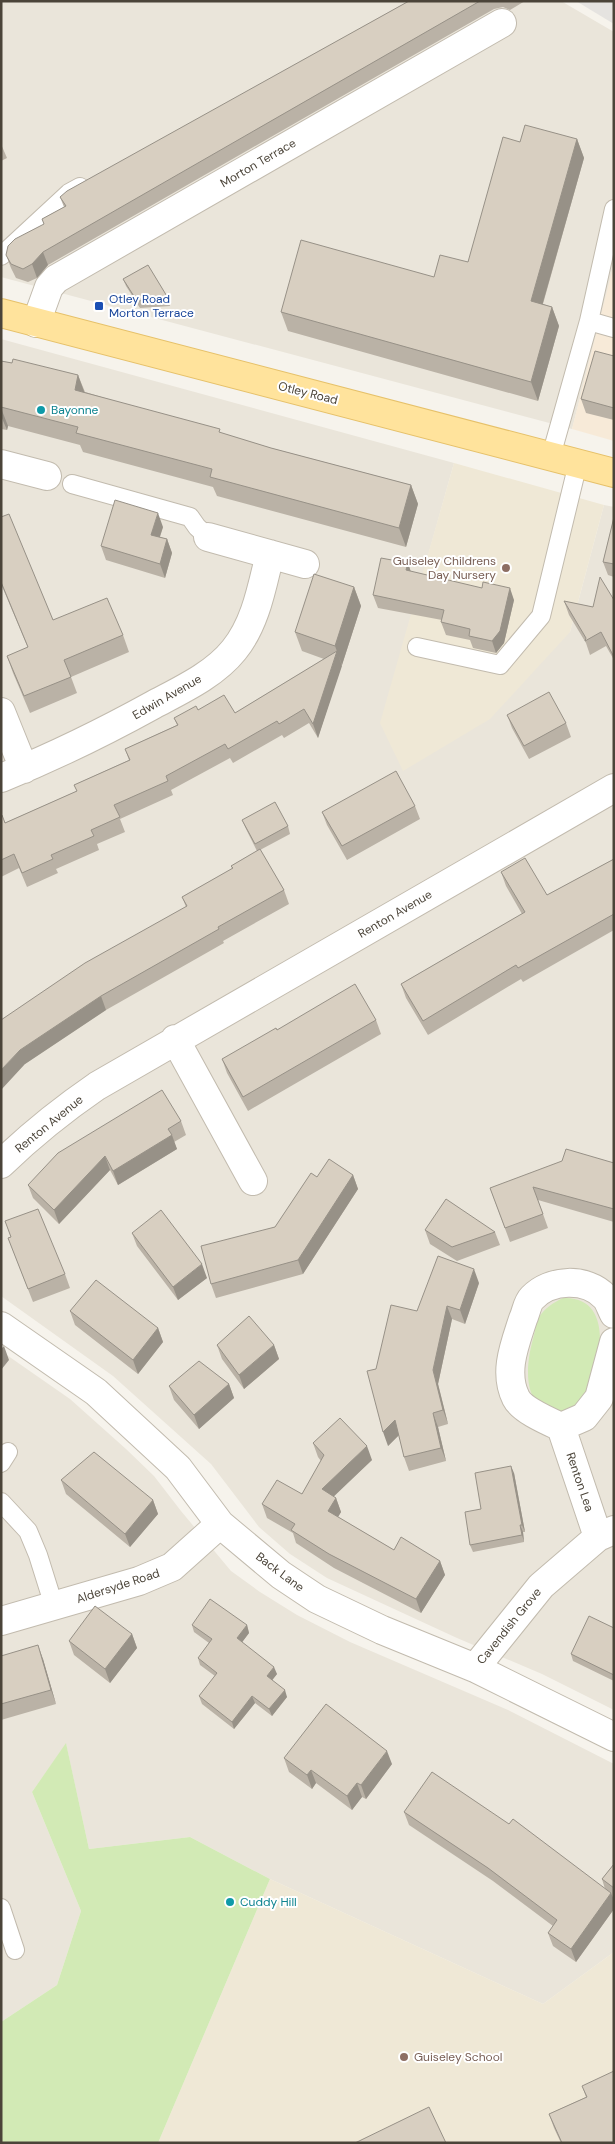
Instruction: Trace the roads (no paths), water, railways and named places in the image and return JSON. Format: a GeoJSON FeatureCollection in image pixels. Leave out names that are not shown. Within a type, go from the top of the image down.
{"type":"FeatureCollection","features":[{"type":"Feature","properties":{"kind":"main road","name":"Otley Road"},"geometry":{"type":"LineString","coordinates":[[1,313],[614,473]]}},
{"type":"Feature","properties":{"kind":"street","name":"Morton Terrace"},"geometry":{"type":"LineString","coordinates":[[36,323],[50,287],[56,279],[502,24]]}},
{"type":"Feature","properties":{"kind":"street"},"geometry":{"type":"LineString","coordinates":[[1,464],[59,480]]}},
{"type":"Feature","properties":{"kind":"street"},"geometry":{"type":"LineString","coordinates":[[208,537],[305,564]]}},
{"type":"Feature","properties":{"kind":"street","name":"Edwin Avenue"},"geometry":{"type":"LineString","coordinates":[[13,773],[108,730],[216,669],[235,649],[247,629],[257,604],[270,554]]}},
{"type":"Feature","properties":{"kind":"street"},"geometry":{"type":"LineString","coordinates":[[1,712],[13,773]]}},
{"type":"Feature","properties":{"kind":"street","name":"Renton Avenue"},"geometry":{"type":"LineString","coordinates":[[1,1164],[23,1142],[57,1114],[97,1086],[175,1039],[614,788]]}},
{"type":"Feature","properties":{"kind":"street"},"geometry":{"type":"LineString","coordinates":[[175,1039],[253,1181]]}},
{"type":"Feature","properties":{"kind":"street"},"geometry":{"type":"LineString","coordinates":[[614,1314],[605,1297],[588,1286],[573,1282],[549,1286],[530,1299],[513,1350],[510,1375],[516,1399],[538,1416],[561,1427],[584,1417],[599,1398],[614,1342]]}},
{"type":"Feature","properties":{"kind":"street","name":"Back Lane"},"geometry":{"type":"LineString","coordinates":[[1,1326],[96,1392],[178,1468],[220,1524],[281,1575],[316,1599],[382,1630],[475,1668],[614,1737]]}},
{"type":"Feature","properties":{"kind":"street","name":"Renton Lea"},"geometry":{"type":"LineString","coordinates":[[561,1427],[606,1534]]}},
{"type":"Feature","properties":{"kind":"street","name":"Aldersyde Road"},"geometry":{"type":"LineString","coordinates":[[1,1620],[139,1582],[159,1574],[172,1567],[220,1524]]}},
{"type":"Feature","properties":{"kind":"street","name":"Cavendish Grove"},"geometry":{"type":"LineString","coordinates":[[475,1668],[541,1586],[606,1534]]}},
{"type":"Feature","properties":{"kind":"lane"},"geometry":{"type":"LineString","coordinates":[[1,256],[68,193],[95,179]]}},
{"type":"Feature","properties":{"kind":"lane"},"geometry":{"type":"LineString","coordinates":[[551,456],[589,321],[614,210]]}},
{"type":"Feature","properties":{"kind":"lane"},"geometry":{"type":"LineString","coordinates":[[589,321],[614,328]]}},
{"type":"Feature","properties":{"kind":"lane"},"geometry":{"type":"LineString","coordinates":[[417,647],[500,665],[541,616],[578,463]]}},
{"type":"Feature","properties":{"kind":"lane"},"geometry":{"type":"LineString","coordinates":[[59,480],[190,517],[196,527],[208,537]]}},
{"type":"Feature","properties":{"kind":"lane"},"geometry":{"type":"LineString","coordinates":[[1,1502],[28,1531],[38,1555],[54,1606]]}},
{"type":"Feature","properties":{"kind":"lane"},"geometry":{"type":"LineString","coordinates":[[1,1908],[15,1950]]}},
{"type":"Feature","properties":{"kind":"place","name":"Otley Road Morton Terrace"},"geometry":{"type":"Point","coordinates":[99,306]}},
{"type":"Feature","properties":{"kind":"place","name":"Bayonne"},"geometry":{"type":"Point","coordinates":[41,410]}},
{"type":"Feature","properties":{"kind":"place","name":"Guiseley Childrens Day Nursery"},"geometry":{"type":"Point","coordinates":[506,568]}},
{"type":"Feature","properties":{"kind":"place","name":"Cuddy Hill"},"geometry":{"type":"Point","coordinates":[230,1902]}},
{"type":"Feature","properties":{"kind":"place","name":"Guiseley School"},"geometry":{"type":"Point","coordinates":[404,2057]}}]}
